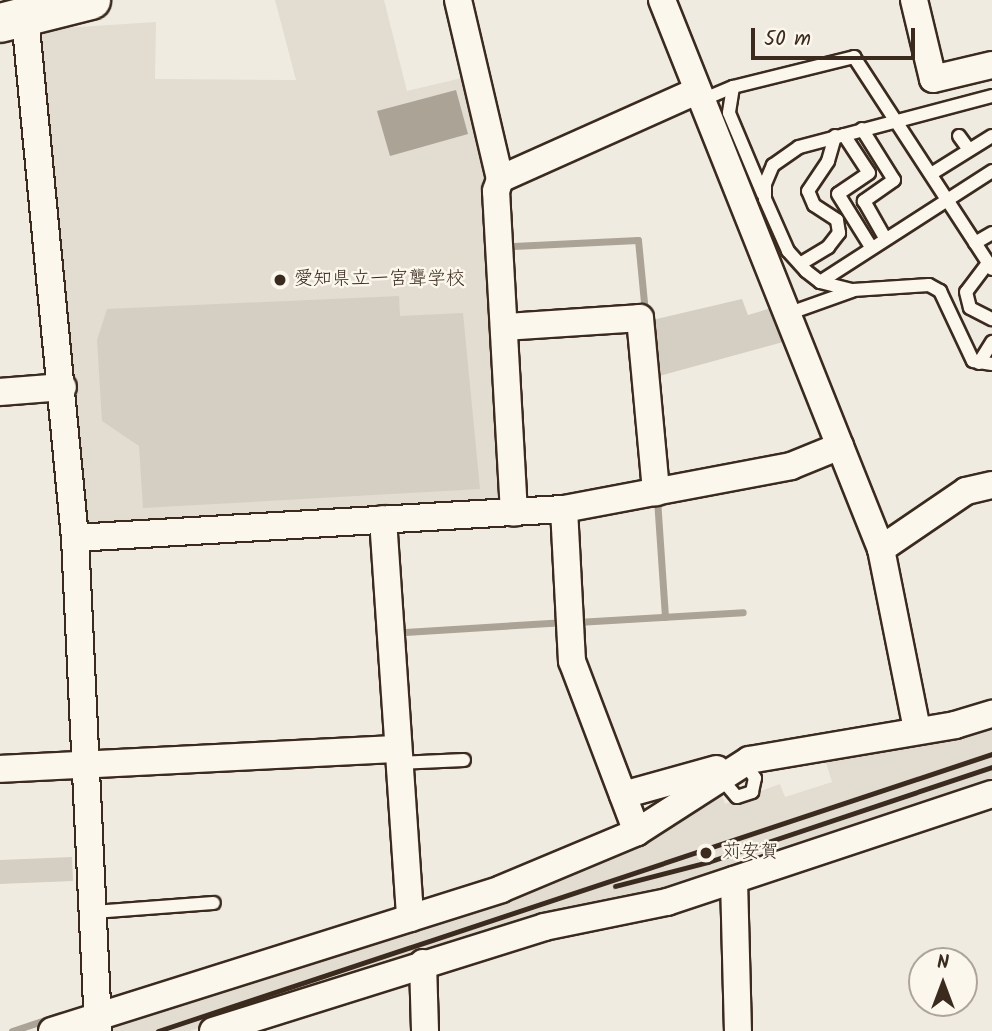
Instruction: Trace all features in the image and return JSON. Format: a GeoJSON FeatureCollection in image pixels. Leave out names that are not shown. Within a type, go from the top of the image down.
{"type":"FeatureCollection","features":[{"type":"Feature","properties":{"kind":"highway"},"geometry":{"type":"LineString","coordinates":[[13,20],[91,0]]}},
{"type":"Feature","properties":{"kind":"street"},"geometry":{"type":"LineString","coordinates":[[458,0],[500,179],[496,191],[514,512]]}},
{"type":"Feature","properties":{"kind":"street"},"geometry":{"type":"LineString","coordinates":[[662,0],[790,313],[881,549],[917,729]]}},
{"type":"Feature","properties":{"kind":"street"},"geometry":{"type":"LineString","coordinates":[[914,0],[933,79],[992,65]]}},
{"type":"Feature","properties":{"kind":"street"},"geometry":{"type":"LineString","coordinates":[[13,20],[63,387],[75,538],[98,1024]]}},
{"type":"Feature","properties":{"kind":"street"},"geometry":{"type":"LineString","coordinates":[[500,179],[699,96]]}},
{"type":"Feature","properties":{"kind":"street"},"geometry":{"type":"LineString","coordinates":[[505,327],[640,318],[656,492]]}},
{"type":"Feature","properties":{"kind":"street"},"geometry":{"type":"LineString","coordinates":[[0,392],[63,387]]}},
{"type":"Feature","properties":{"kind":"street"},"geometry":{"type":"LineString","coordinates":[[75,538],[564,509],[791,466],[840,446]]}},
{"type":"Feature","properties":{"kind":"street"},"geometry":{"type":"LineString","coordinates":[[881,549],[966,491],[992,485]]}},
{"type":"Feature","properties":{"kind":"street"},"geometry":{"type":"LineString","coordinates":[[564,509],[572,661],[637,832]]}},
{"type":"Feature","properties":{"kind":"street"},"geometry":{"type":"LineString","coordinates":[[383,519],[410,918]]}},
{"type":"Feature","properties":{"kind":"street"},"geometry":{"type":"LineString","coordinates":[[623,795],[746,761],[992,714]]}},
{"type":"Feature","properties":{"kind":"street"},"geometry":{"type":"LineString","coordinates":[[0,769],[86,764],[397,756]]}},
{"type":"Feature","properties":{"kind":"street"},"geometry":{"type":"LineString","coordinates":[[52,1031],[98,1024],[501,889],[637,832],[746,761]]}},
{"type":"Feature","properties":{"kind":"street"},"geometry":{"type":"LineString","coordinates":[[213,1031],[544,926],[667,902],[992,794]]}},
{"type":"Feature","properties":{"kind":"street"},"geometry":{"type":"LineString","coordinates":[[734,880],[738,1031]]}},
{"type":"Feature","properties":{"kind":"street"},"geometry":{"type":"LineString","coordinates":[[423,963],[425,1031]]}},
{"type":"Feature","properties":{"kind":"lane"},"geometry":{"type":"LineString","coordinates":[[699,96],[854,57],[990,266],[966,292],[970,308],[992,319]]}},
{"type":"Feature","properties":{"kind":"lane"},"geometry":{"type":"LineString","coordinates":[[733,87],[729,113],[734,134],[788,251],[820,282],[853,290]]}},
{"type":"Feature","properties":{"kind":"lane"},"geometry":{"type":"LineString","coordinates":[[765,199],[772,165],[799,147],[992,96]]}},
{"type":"Feature","properties":{"kind":"lane"},"geometry":{"type":"LineString","coordinates":[[862,129],[894,180],[864,201],[884,239]]}},
{"type":"Feature","properties":{"kind":"lane"},"geometry":{"type":"LineString","coordinates":[[839,135],[869,173],[838,194],[871,247]]}},
{"type":"Feature","properties":{"kind":"lane"},"geometry":{"type":"LineString","coordinates":[[800,264],[828,247],[839,233],[837,220],[814,205],[808,191],[828,161],[839,135]]}},
{"type":"Feature","properties":{"kind":"lane"},"geometry":{"type":"LineString","coordinates":[[959,135],[969,150]]}},
{"type":"Feature","properties":{"kind":"lane"},"geometry":{"type":"LineString","coordinates":[[931,174],[992,136]]}},
{"type":"Feature","properties":{"kind":"lane"},"geometry":{"type":"LineString","coordinates":[[820,282],[992,171]]}},
{"type":"Feature","properties":{"kind":"lane"},"geometry":{"type":"LineString","coordinates":[[975,243],[992,233]]}},
{"type":"Feature","properties":{"kind":"lane"},"geometry":{"type":"LineString","coordinates":[[790,313],[853,290],[929,285],[940,291],[964,349],[986,363],[992,342]]}},
{"type":"Feature","properties":{"kind":"lane"},"geometry":{"type":"LineString","coordinates":[[397,756],[464,760]]}},
{"type":"Feature","properties":{"kind":"lane"},"geometry":{"type":"LineString","coordinates":[[93,912],[214,903]]}},
{"type":"Feature","properties":{"kind":"shaded area","name":"愛知県立一宮聾学校"},"geometry":{"type":"Polygon","coordinates":[[[275,0],[384,0],[407,91],[466,77],[491,179],[508,490],[496,508],[96,531],[84,519],[37,43],[48,29],[156,22],[155,79],[296,80],[275,0]]]}},
{"type":"Feature","properties":{"kind":"shaded area"},"geometry":{"type":"Polygon","coordinates":[[[456,90],[468,134],[390,156],[377,111],[456,90]]]}},
{"type":"Feature","properties":{"kind":"shaded area"},"geometry":{"type":"Polygon","coordinates":[[[399,296],[400,316],[463,313],[480,489],[143,508],[139,446],[102,421],[97,340],[107,309],[399,296]]]}},
{"type":"Feature","properties":{"kind":"shaded area"},"geometry":{"type":"Polygon","coordinates":[[[742,299],[748,315],[771,308],[787,341],[652,378],[648,321],[742,299]]]}},
{"type":"Feature","properties":{"kind":"shaded area"},"geometry":{"type":"Polygon","coordinates":[[[992,722],[992,786],[681,893],[527,920],[190,1031],[108,1031],[112,1022],[503,896],[719,788],[725,804],[780,784],[785,797],[832,782],[823,753],[992,722]]]}},
{"type":"Feature","properties":{"kind":"shaded area"},"geometry":{"type":"Polygon","coordinates":[[[72,857],[73,881],[0,884],[0,860],[72,857]]]}},
{"type":"Feature","properties":{"kind":"waterway"},"geometry":{"type":"LineString","coordinates":[[513,246],[638,240],[645,313]]}},
{"type":"Feature","properties":{"kind":"waterway"},"geometry":{"type":"LineString","coordinates":[[657,499],[665,617]]}},
{"type":"Feature","properties":{"kind":"waterway"},"geometry":{"type":"LineString","coordinates":[[577,622],[743,612]]}},
{"type":"Feature","properties":{"kind":"waterway"},"geometry":{"type":"LineString","coordinates":[[405,632],[562,622]]}},
{"type":"Feature","properties":{"kind":"waterway"},"geometry":{"type":"LineString","coordinates":[[12,1031],[60,1015]]}},
{"type":"Feature","properties":{"kind":"railway"},"geometry":{"type":"LineString","coordinates":[[158,1031],[992,754]]}},
{"type":"Feature","properties":{"kind":"railway"},"geometry":{"type":"LineString","coordinates":[[615,886],[708,862],[992,767]]}},
{"type":"Feature","properties":{"kind":"place","name":"愛知県立一宮聾学校"},"geometry":{"type":"Point","coordinates":[280,280]}},
{"type":"Feature","properties":{"kind":"place","name":"苅安賀"},"geometry":{"type":"Point","coordinates":[706,853]}}]}
